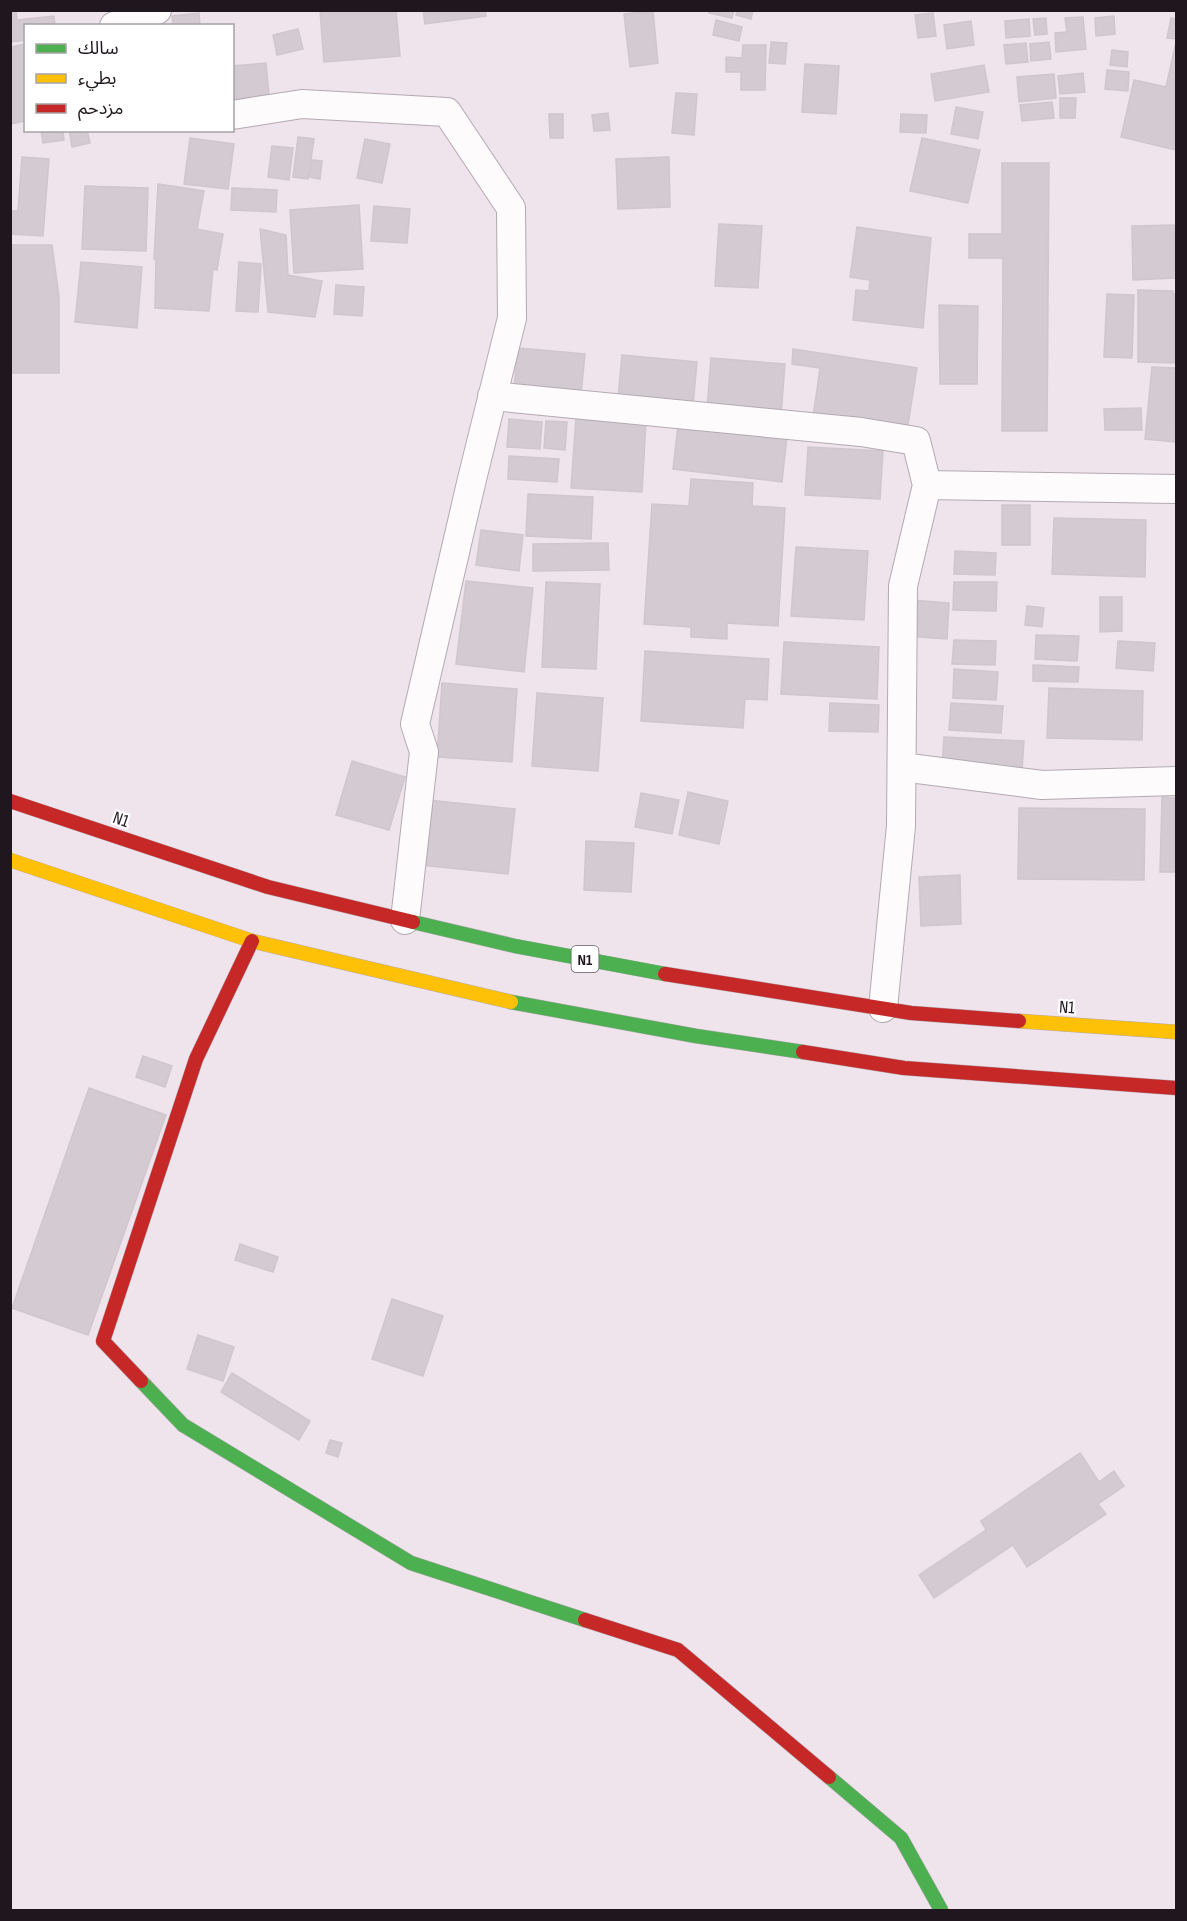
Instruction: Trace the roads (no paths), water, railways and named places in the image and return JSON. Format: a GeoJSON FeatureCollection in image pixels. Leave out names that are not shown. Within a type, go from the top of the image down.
{"type":"FeatureCollection","features":[{"type":"Feature","properties":{"kind":"main road","name":"N1"},"geometry":{"type":"LineString","coordinates":[[10,801],[268,887],[549,952],[706,981],[910,1013],[1176,1032]]}},
{"type":"Feature","properties":{"kind":"main road"},"geometry":{"type":"LineString","coordinates":[[10,860],[252,941],[504,1001],[725,1041],[904,1068],[1176,1088]]}},
{"type":"Feature","properties":{"kind":"main road"},"geometry":{"type":"LineString","coordinates":[[252,941],[196,1059],[103,1341],[183,1425],[411,1563],[678,1650],[901,1838],[941,1911]]}},
{"type":"Feature","properties":{"kind":"street"},"geometry":{"type":"LineString","coordinates":[[120,24],[158,10]]}},
{"type":"Feature","properties":{"kind":"street"},"geometry":{"type":"LineString","coordinates":[[234,115],[302,104],[447,112],[511,208],[512,318],[415,724],[424,752],[405,920]]}},
{"type":"Feature","properties":{"kind":"street"},"geometry":{"type":"LineString","coordinates":[[492,396],[861,432],[916,441],[927,485],[903,586],[901,826],[883,1008]]}},
{"type":"Feature","properties":{"kind":"street"},"geometry":{"type":"LineString","coordinates":[[927,485],[1176,489]]}},
{"type":"Feature","properties":{"kind":"street"},"geometry":{"type":"LineString","coordinates":[[902,767],[1042,785],[1176,781]]}}]}
